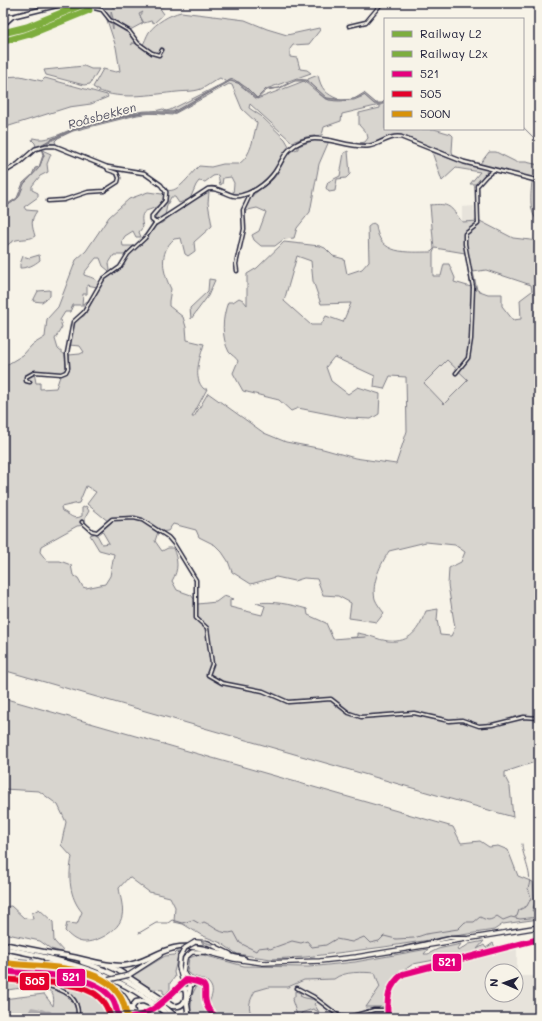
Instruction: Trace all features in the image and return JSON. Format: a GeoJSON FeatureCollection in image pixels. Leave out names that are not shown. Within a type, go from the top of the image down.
{"type":"FeatureCollection","features":[{"type":"Feature","properties":{"kind":"highway"},"geometry":{"type":"LineString","coordinates":[[3,944],[102,964],[129,965],[166,950],[184,947],[203,949],[244,959],[281,962],[350,957],[539,927]]}},
{"type":"Feature","properties":{"kind":"highway"},"geometry":{"type":"LineString","coordinates":[[89,975],[108,980],[129,975],[156,957],[172,950],[191,949],[263,964],[320,961],[356,957],[539,927]]}},
{"type":"Feature","properties":{"kind":"highway"},"geometry":{"type":"LineString","coordinates":[[102,964],[119,971],[172,1006],[180,1006],[184,1003],[187,985],[179,967],[180,957],[185,948],[195,942],[208,943],[229,954],[244,959]]}},
{"type":"Feature","properties":{"kind":"highway"},"geometry":{"type":"LineString","coordinates":[[3,948],[73,964],[104,974],[137,992],[171,1018]]}},
{"type":"Feature","properties":{"kind":"highway"},"geometry":{"type":"LineString","coordinates":[[189,1018],[187,985],[183,966],[185,958],[188,954],[198,952],[215,954]]}},
{"type":"Feature","properties":{"kind":"highway"},"geometry":{"type":"LineString","coordinates":[[30,953],[89,975],[113,986],[121,992],[127,1000],[134,1018]]}},
{"type":"Feature","properties":{"kind":"highway"},"geometry":{"type":"LineString","coordinates":[[52,954],[97,967],[128,981],[150,996],[177,1018]]}},
{"type":"Feature","properties":{"kind":"highway"},"geometry":{"type":"LineString","coordinates":[[134,1018],[143,1016],[176,989],[187,985]]}},
{"type":"Feature","properties":{"kind":"highway"},"geometry":{"type":"LineString","coordinates":[[134,1018],[132,1006],[138,1001],[145,1002],[162,1010]]}},
{"type":"Feature","properties":{"kind":"main road"},"geometry":{"type":"LineString","coordinates":[[3,25],[4,18],[67,3]]}},
{"type":"Feature","properties":{"kind":"main road"},"geometry":{"type":"LineString","coordinates":[[3,173],[38,148],[42,147],[59,147],[107,167],[140,171],[163,187],[166,197],[164,203],[152,216],[152,220],[156,222],[160,222],[176,209],[208,189],[218,189],[237,197],[252,191],[271,177],[290,149],[301,142],[313,138],[368,146],[393,137],[401,137],[453,159],[539,181]]}},
{"type":"Feature","properties":{"kind":"main road"},"geometry":{"type":"LineString","coordinates":[[3,971],[22,975],[76,978],[92,983],[102,989],[114,1001],[119,1017]]}},
{"type":"Feature","properties":{"kind":"street"},"geometry":{"type":"LineString","coordinates":[[349,26],[365,23],[382,3]]}},
{"type":"Feature","properties":{"kind":"street"},"geometry":{"type":"LineString","coordinates":[[3,38],[29,30],[79,10],[94,8],[102,10],[110,20],[126,28],[135,40],[152,53],[159,55],[162,50]]}},
{"type":"Feature","properties":{"kind":"street"},"geometry":{"type":"LineString","coordinates":[[48,201],[64,200],[88,192],[104,191],[119,180],[117,174],[108,170],[107,167]]}},
{"type":"Feature","properties":{"kind":"street"},"geometry":{"type":"LineString","coordinates":[[456,373],[468,358],[470,339],[473,287],[465,244],[465,234],[478,224],[477,186],[494,170]]}},
{"type":"Feature","properties":{"kind":"street"},"geometry":{"type":"LineString","coordinates":[[237,271],[236,265],[244,229],[243,210],[252,191]]}},
{"type":"Feature","properties":{"kind":"street"},"geometry":{"type":"LineString","coordinates":[[30,382],[26,381],[26,376],[32,373],[46,372],[61,374],[66,371],[67,353],[73,322],[84,312],[102,281],[120,267],[128,254],[145,238],[156,222]]}},
{"type":"Feature","properties":{"kind":"street"},"geometry":{"type":"LineString","coordinates":[[82,522],[92,531],[97,532],[112,519],[134,518],[142,520],[172,540],[196,580],[196,618],[207,628],[212,659],[212,666],[208,676],[222,683],[263,691],[288,702],[331,699],[349,713],[361,717],[414,713],[449,721],[462,720],[478,726],[492,725],[518,718],[539,718]]}},
{"type":"Feature","properties":{"kind":"street"},"geometry":{"type":"LineString","coordinates":[[388,1018],[387,1010],[391,987],[396,979],[402,974],[539,939]]}},
{"type":"Feature","properties":{"kind":"street"},"geometry":{"type":"LineString","coordinates":[[3,980],[34,983],[65,992],[75,1000],[78,1007],[78,1018]]}},
{"type":"Feature","properties":{"kind":"street"},"geometry":{"type":"LineString","coordinates":[[187,985],[199,982],[206,987],[210,1012],[217,1018]]}},
{"type":"Feature","properties":{"kind":"street"},"geometry":{"type":"LineString","coordinates":[[296,988],[314,997],[339,1016],[347,1017],[374,1010],[387,1010]]}},
{"type":"Feature","properties":{"kind":"shaded area"},"geometry":{"type":"Polygon","coordinates":[[[76,3],[91,3],[29,28],[3,34],[3,30],[27,24],[76,3]]]}},
{"type":"Feature","properties":{"kind":"shaded area"},"geometry":{"type":"Polygon","coordinates":[[[95,3],[128,3],[112,7],[146,3],[163,3],[164,6],[159,7],[164,14],[154,23],[151,21],[144,23],[140,16],[143,12],[139,14],[143,23],[130,30],[114,22],[111,11],[111,20],[105,14],[95,9],[67,13],[72,9],[95,3]]]}},
{"type":"Feature","properties":{"kind":"shaded area"},"geometry":{"type":"Polygon","coordinates":[[[181,12],[245,20],[287,35],[319,28],[320,30],[309,44],[293,45],[290,49],[290,57],[297,58],[300,69],[307,70],[311,73],[266,89],[257,98],[239,82],[230,80],[173,112],[141,112],[88,125],[67,132],[36,147],[32,140],[33,138],[48,138],[105,119],[138,112],[163,109],[166,111],[170,110],[224,83],[225,81],[220,78],[204,88],[195,91],[134,96],[122,96],[101,92],[93,87],[103,69],[116,72],[120,71],[116,47],[106,17],[111,21],[113,29],[113,24],[129,31],[134,41],[131,45],[134,43],[142,46],[149,32],[159,22],[181,12]]]}},
{"type":"Feature","properties":{"kind":"shaded area"},"geometry":{"type":"Polygon","coordinates":[[[84,66],[91,69],[99,69],[90,84],[84,85],[46,75],[44,70],[84,66]]]}},
{"type":"Feature","properties":{"kind":"shaded area"},"geometry":{"type":"Polygon","coordinates":[[[318,75],[325,90],[330,95],[338,99],[326,98],[308,81],[308,79],[318,75]]]}},
{"type":"Feature","properties":{"kind":"shaded area"},"geometry":{"type":"Polygon","coordinates":[[[20,76],[42,81],[45,78],[107,95],[108,97],[91,104],[69,107],[3,128],[3,77],[20,76]]]}},
{"type":"Feature","properties":{"kind":"shaded area"},"geometry":{"type":"Polygon","coordinates":[[[233,79],[247,88],[257,98],[266,89],[279,88],[296,79],[307,80],[327,98],[342,100],[353,99],[345,101],[329,100],[322,96],[306,81],[295,81],[280,88],[267,90],[257,99],[238,83],[230,81],[172,114],[141,113],[76,129],[143,112],[173,112],[233,79]]]}},
{"type":"Feature","properties":{"kind":"shaded area"},"geometry":{"type":"Polygon","coordinates":[[[230,81],[238,83],[257,99],[304,81],[324,98],[329,100],[354,100],[366,95],[374,104],[384,104],[384,130],[437,130],[451,134],[453,136],[453,156],[448,156],[400,135],[371,144],[360,143],[365,142],[368,138],[367,134],[359,125],[359,113],[380,108],[380,105],[342,114],[341,121],[324,127],[322,135],[306,137],[292,142],[250,104],[249,108],[261,116],[285,139],[289,146],[274,170],[259,185],[242,194],[233,194],[234,183],[231,177],[223,178],[222,184],[220,185],[218,175],[213,176],[205,182],[199,181],[190,199],[179,203],[175,197],[171,197],[167,205],[165,216],[156,221],[156,215],[165,202],[167,190],[176,189],[180,186],[199,166],[211,167],[223,164],[239,164],[247,156],[257,123],[242,109],[232,85],[229,84],[172,115],[153,113],[168,114],[176,112],[230,81]]]}},
{"type":"Feature","properties":{"kind":"shaded area"},"geometry":{"type":"Polygon","coordinates":[[[364,93],[376,103],[382,103],[384,101],[384,103],[382,104],[374,104],[364,95],[355,99],[364,93]]]}},
{"type":"Feature","properties":{"kind":"shaded area"},"geometry":{"type":"Polygon","coordinates":[[[142,113],[152,113],[137,115],[73,131],[58,138],[55,141],[56,144],[47,143],[78,128],[106,120],[142,113]]]}},
{"type":"Feature","properties":{"kind":"shaded area"},"geometry":{"type":"Polygon","coordinates":[[[76,129],[42,145],[41,148],[44,155],[39,168],[24,184],[19,197],[3,209],[3,207],[17,198],[23,183],[32,175],[35,168],[39,167],[43,155],[40,145],[76,129]]]}},
{"type":"Feature","properties":{"kind":"shaded area"},"geometry":{"type":"Polygon","coordinates":[[[315,140],[329,141],[319,164],[310,212],[297,228],[294,238],[284,239],[275,246],[261,246],[254,240],[252,235],[259,231],[266,212],[257,208],[248,210],[245,214],[247,202],[255,193],[274,178],[291,151],[298,149],[298,146],[315,140]]]}},
{"type":"Feature","properties":{"kind":"shaded area"},"geometry":{"type":"Polygon","coordinates":[[[42,150],[51,154],[47,164],[48,172],[40,176],[32,186],[32,190],[38,193],[38,197],[24,207],[26,210],[37,211],[33,217],[32,223],[35,236],[13,241],[3,251],[3,209],[17,199],[24,184],[39,168],[44,155],[42,150]]]}},
{"type":"Feature","properties":{"kind":"shaded area"},"geometry":{"type":"Polygon","coordinates":[[[348,151],[350,174],[346,178],[337,179],[335,191],[329,192],[326,188],[328,182],[340,176],[344,153],[348,151]]]}},
{"type":"Feature","properties":{"kind":"shaded area"},"geometry":{"type":"Polygon","coordinates":[[[432,152],[488,170],[478,184],[470,184],[480,172],[456,168],[442,181],[432,152]]]}},
{"type":"Feature","properties":{"kind":"shaded area"},"geometry":{"type":"Polygon","coordinates":[[[489,152],[496,152],[516,162],[526,162],[539,165],[539,179],[479,165],[489,152]]]}},
{"type":"Feature","properties":{"kind":"shaded area"},"geometry":{"type":"Polygon","coordinates":[[[532,181],[539,182],[539,222],[533,214],[531,197],[532,181]]]}},
{"type":"Feature","properties":{"kind":"shaded area"},"geometry":{"type":"Polygon","coordinates":[[[148,192],[162,194],[164,192],[164,198],[160,204],[142,215],[143,227],[139,232],[141,237],[136,237],[133,231],[125,236],[122,241],[123,246],[133,246],[124,255],[114,255],[109,263],[110,270],[109,271],[103,266],[100,258],[96,258],[84,273],[84,275],[95,279],[99,284],[97,287],[87,285],[87,294],[83,294],[82,304],[90,300],[87,305],[73,305],[70,312],[65,312],[60,320],[62,327],[55,339],[58,349],[65,355],[66,368],[62,373],[34,372],[36,383],[40,383],[40,389],[56,388],[60,376],[69,370],[69,355],[84,352],[80,346],[69,345],[73,324],[76,319],[84,316],[103,281],[123,267],[127,256],[157,224],[162,223],[179,208],[209,192],[208,203],[212,226],[194,242],[195,251],[188,256],[185,254],[181,238],[174,239],[166,250],[164,257],[164,270],[171,289],[169,306],[183,317],[186,327],[187,340],[204,344],[199,361],[198,379],[204,389],[207,389],[192,417],[194,417],[208,393],[264,433],[286,442],[323,449],[355,458],[396,464],[407,431],[406,377],[390,376],[384,389],[374,387],[375,376],[334,357],[326,367],[331,381],[348,394],[358,387],[380,394],[379,414],[371,419],[349,418],[298,408],[291,411],[279,400],[243,391],[233,373],[238,361],[229,352],[226,346],[223,327],[224,314],[228,302],[233,302],[239,298],[247,305],[247,274],[257,268],[284,242],[320,246],[325,248],[333,256],[344,259],[347,274],[362,269],[369,261],[368,227],[373,223],[376,225],[378,235],[382,242],[388,247],[404,252],[431,252],[434,249],[430,205],[446,205],[455,212],[462,222],[480,221],[513,238],[539,241],[539,765],[535,762],[505,772],[505,777],[510,787],[513,817],[3,670],[3,367],[23,355],[32,345],[45,337],[47,319],[58,307],[76,260],[86,251],[109,217],[129,199],[148,192]],[[435,248],[433,253],[433,276],[441,276],[444,264],[449,264],[455,278],[454,282],[471,287],[465,253],[435,248]],[[297,256],[284,301],[311,325],[321,325],[326,316],[343,322],[351,303],[321,304],[313,281],[311,261],[297,256]],[[486,270],[473,272],[477,290],[488,294],[502,294],[502,306],[513,320],[521,319],[520,300],[532,291],[531,285],[486,270]],[[447,360],[424,383],[444,404],[468,380],[447,360]],[[86,486],[79,503],[61,507],[62,511],[76,518],[82,516],[82,508],[86,506],[89,511],[85,518],[86,525],[77,526],[41,546],[40,552],[47,561],[60,561],[71,565],[73,575],[78,578],[83,587],[86,588],[105,584],[110,576],[114,554],[99,550],[90,535],[96,533],[102,544],[109,543],[102,531],[109,522],[87,504],[96,492],[86,486]],[[173,524],[168,531],[158,532],[155,541],[162,551],[168,548],[173,548],[175,553],[177,569],[172,581],[177,590],[191,595],[198,604],[216,602],[224,596],[233,599],[230,600],[230,607],[262,615],[265,606],[256,603],[263,602],[288,604],[300,607],[307,609],[308,615],[326,623],[333,639],[357,637],[357,633],[388,641],[403,640],[413,634],[417,629],[426,611],[438,609],[437,620],[440,635],[451,636],[455,628],[448,585],[449,568],[461,562],[465,552],[455,545],[426,542],[389,551],[380,568],[374,587],[375,599],[384,613],[377,622],[349,618],[351,603],[338,596],[323,595],[317,579],[304,578],[294,581],[276,577],[251,584],[232,572],[228,561],[222,552],[215,545],[199,537],[196,530],[173,524]]]}},
{"type":"Feature","properties":{"kind":"shaded area"},"geometry":{"type":"Polygon","coordinates":[[[474,206],[477,222],[462,222],[462,207],[474,206]]]}},
{"type":"Feature","properties":{"kind":"shaded area"},"geometry":{"type":"Polygon","coordinates":[[[39,255],[40,260],[28,267],[20,268],[23,256],[29,258],[39,255]]]}},
{"type":"Feature","properties":{"kind":"shaded area"},"geometry":{"type":"Polygon","coordinates":[[[209,279],[215,280],[208,296],[191,319],[190,308],[208,291],[209,279]]]}},
{"type":"Feature","properties":{"kind":"shaded area"},"geometry":{"type":"Polygon","coordinates":[[[50,290],[50,296],[42,302],[33,301],[38,291],[50,290]]]}},
{"type":"Feature","properties":{"kind":"shaded area"},"geometry":{"type":"Polygon","coordinates":[[[447,360],[468,380],[444,404],[423,383],[447,360]]]}},
{"type":"Feature","properties":{"kind":"shaded area"},"geometry":{"type":"Polygon","coordinates":[[[3,698],[453,827],[461,843],[480,841],[489,847],[498,846],[508,850],[518,876],[533,882],[535,903],[532,911],[539,909],[539,919],[503,924],[494,930],[384,947],[306,957],[271,959],[237,954],[221,943],[201,935],[183,924],[174,922],[175,907],[170,897],[149,892],[129,877],[119,888],[122,916],[117,926],[101,938],[89,942],[78,941],[65,931],[67,923],[77,924],[82,912],[74,900],[72,893],[70,872],[72,857],[61,845],[66,822],[58,805],[39,791],[3,789],[3,698]]]}},
{"type":"Feature","properties":{"kind":"shaded area"},"geometry":{"type":"Polygon","coordinates":[[[11,906],[24,918],[33,919],[32,913],[39,909],[53,922],[54,941],[65,953],[51,949],[40,941],[3,933],[3,907],[11,906]]]}},
{"type":"Feature","properties":{"kind":"shaded area"},"geometry":{"type":"Polygon","coordinates":[[[484,941],[477,949],[484,945],[486,948],[493,943],[495,947],[441,961],[440,959],[413,964],[392,981],[383,1007],[366,1007],[380,987],[375,973],[365,972],[338,976],[334,979],[304,980],[288,987],[269,987],[255,991],[250,1001],[249,1008],[254,1018],[222,1018],[211,1008],[210,1000],[212,990],[209,983],[187,972],[189,958],[197,955],[203,955],[244,966],[309,967],[355,962],[428,949],[424,954],[428,954],[438,949],[461,944],[457,950],[459,951],[469,944],[484,941]]]}},
{"type":"Feature","properties":{"kind":"shaded area"},"geometry":{"type":"Polygon","coordinates":[[[510,944],[517,948],[517,963],[484,963],[484,1003],[524,1003],[524,976],[539,976],[539,1018],[254,1018],[250,1013],[249,1001],[255,991],[269,987],[289,987],[304,980],[334,979],[338,976],[362,972],[375,973],[385,1005],[387,993],[392,981],[400,973],[510,944]]]}},
{"type":"Feature","properties":{"kind":"shaded area"},"geometry":{"type":"Polygon","coordinates":[[[179,952],[174,972],[175,977],[170,983],[170,989],[165,994],[163,993],[163,990],[153,989],[131,977],[165,956],[174,955],[179,952]]]}},
{"type":"Feature","properties":{"kind":"shaded area"},"geometry":{"type":"Polygon","coordinates":[[[45,963],[49,963],[57,967],[56,969],[58,970],[71,972],[71,975],[15,972],[10,970],[46,971],[50,966],[45,963]]]}},
{"type":"Feature","properties":{"kind":"shaded area"},"geometry":{"type":"Polygon","coordinates":[[[3,976],[14,979],[61,982],[96,991],[104,995],[111,1003],[114,1018],[110,1016],[107,1018],[80,1018],[79,1006],[76,1000],[63,990],[42,983],[3,978],[3,976]]]}},
{"type":"Feature","properties":{"kind":"shaded area"},"geometry":{"type":"Polygon","coordinates":[[[3,982],[40,985],[59,991],[73,1000],[77,1018],[3,1018],[3,999],[44,994],[53,1006],[54,1000],[51,992],[43,989],[22,988],[3,991],[3,982]]]}},
{"type":"Feature","properties":{"kind":"shaded area"},"geometry":{"type":"Polygon","coordinates":[[[197,985],[204,987],[204,1005],[214,1018],[190,1018],[192,995],[197,985]]]}},
{"type":"Feature","properties":{"kind":"shaded area"},"geometry":{"type":"Polygon","coordinates":[[[295,991],[301,993],[300,996],[302,997],[317,1001],[314,1004],[319,1012],[313,1009],[301,1013],[302,1018],[298,1018],[292,1000],[295,996],[295,991]]]}},
{"type":"Feature","properties":{"kind":"waterway"},"geometry":{"type":"LineString","coordinates":[[524,128],[539,143]]}},
{"type":"Feature","properties":{"kind":"waterway"},"geometry":{"type":"LineString","coordinates":[[350,638],[366,637]]}},
{"type":"Feature","properties":{"kind":"waterway"},"geometry":{"type":"LineString","coordinates":[[515,917],[517,916],[519,910],[527,906],[531,898],[528,888],[530,878],[522,844]]}},
{"type":"Feature","properties":{"kind":"waterway"},"geometry":{"type":"LineString","coordinates":[[139,933],[156,923],[168,923],[172,920],[182,923],[193,920],[200,924],[204,922],[221,932],[234,932],[240,943],[256,951],[258,948],[267,947],[270,949],[292,941],[301,943],[307,941],[312,947],[326,945],[336,939],[352,942],[364,937],[370,943],[379,941],[384,936],[396,939],[414,938],[426,934],[458,929],[465,922],[474,922],[480,917],[489,920],[497,916],[503,920],[511,917],[520,919],[539,917]]}},
{"type":"Feature","properties":{"kind":"waterway"},"geometry":{"type":"LineString","coordinates":[[15,958],[34,960]]}},
{"type":"Feature","properties":{"kind":"waterway"},"geometry":{"type":"LineString","coordinates":[[35,1018],[30,1013],[32,1009],[43,1011],[45,1012],[47,1013],[49,1014],[50,1017],[47,1017],[46,1013],[47,1012],[50,1013],[50,1018]]}},
{"type":"Feature","properties":{"kind":"waterway"},"geometry":{"type":"LineString","coordinates":[[41,1018],[42,1016],[46,1018]]}},
{"type":"Feature","properties":{"kind":"rail line","name":"L2"},"geometry":{"type":"LineString","coordinates":[[3,33],[27,27],[86,3]]}},
{"type":"Feature","properties":{"kind":"rail line","name":"L2x"},"geometry":{"type":"LineString","coordinates":[[5,41],[30,34],[89,10]]}},
{"type":"Feature","properties":{"kind":"transit line","name":"521"},"geometry":{"type":"LineString","coordinates":[[388,1018],[387,1005],[389,993],[394,983],[403,974],[539,939]]}},
{"type":"Feature","properties":{"kind":"transit line","name":"500N"},"geometry":{"type":"LineString","coordinates":[[4,963],[68,969],[85,972],[100,978],[112,986],[121,998],[127,1016]]}},
{"type":"Feature","properties":{"kind":"transit line","name":"521"},"geometry":{"type":"LineString","coordinates":[[3,971],[62,976],[78,979],[92,984],[104,990],[113,1000],[119,1018]]}},
{"type":"Feature","properties":{"kind":"transit line","name":"505"},"geometry":{"type":"LineString","coordinates":[[3,979],[67,984],[79,987],[90,991],[99,997],[111,1018]]}},
{"type":"Feature","properties":{"kind":"transit line","name":"521"},"geometry":{"type":"LineString","coordinates":[[131,1018],[147,1013],[161,1004],[186,980],[204,986],[208,1008],[217,1018]]}},
{"type":"Feature","properties":{"kind":"water label","name":"Roåsbekken"},"geometry":{"type":"Point","coordinates":[102,116]}}]}
